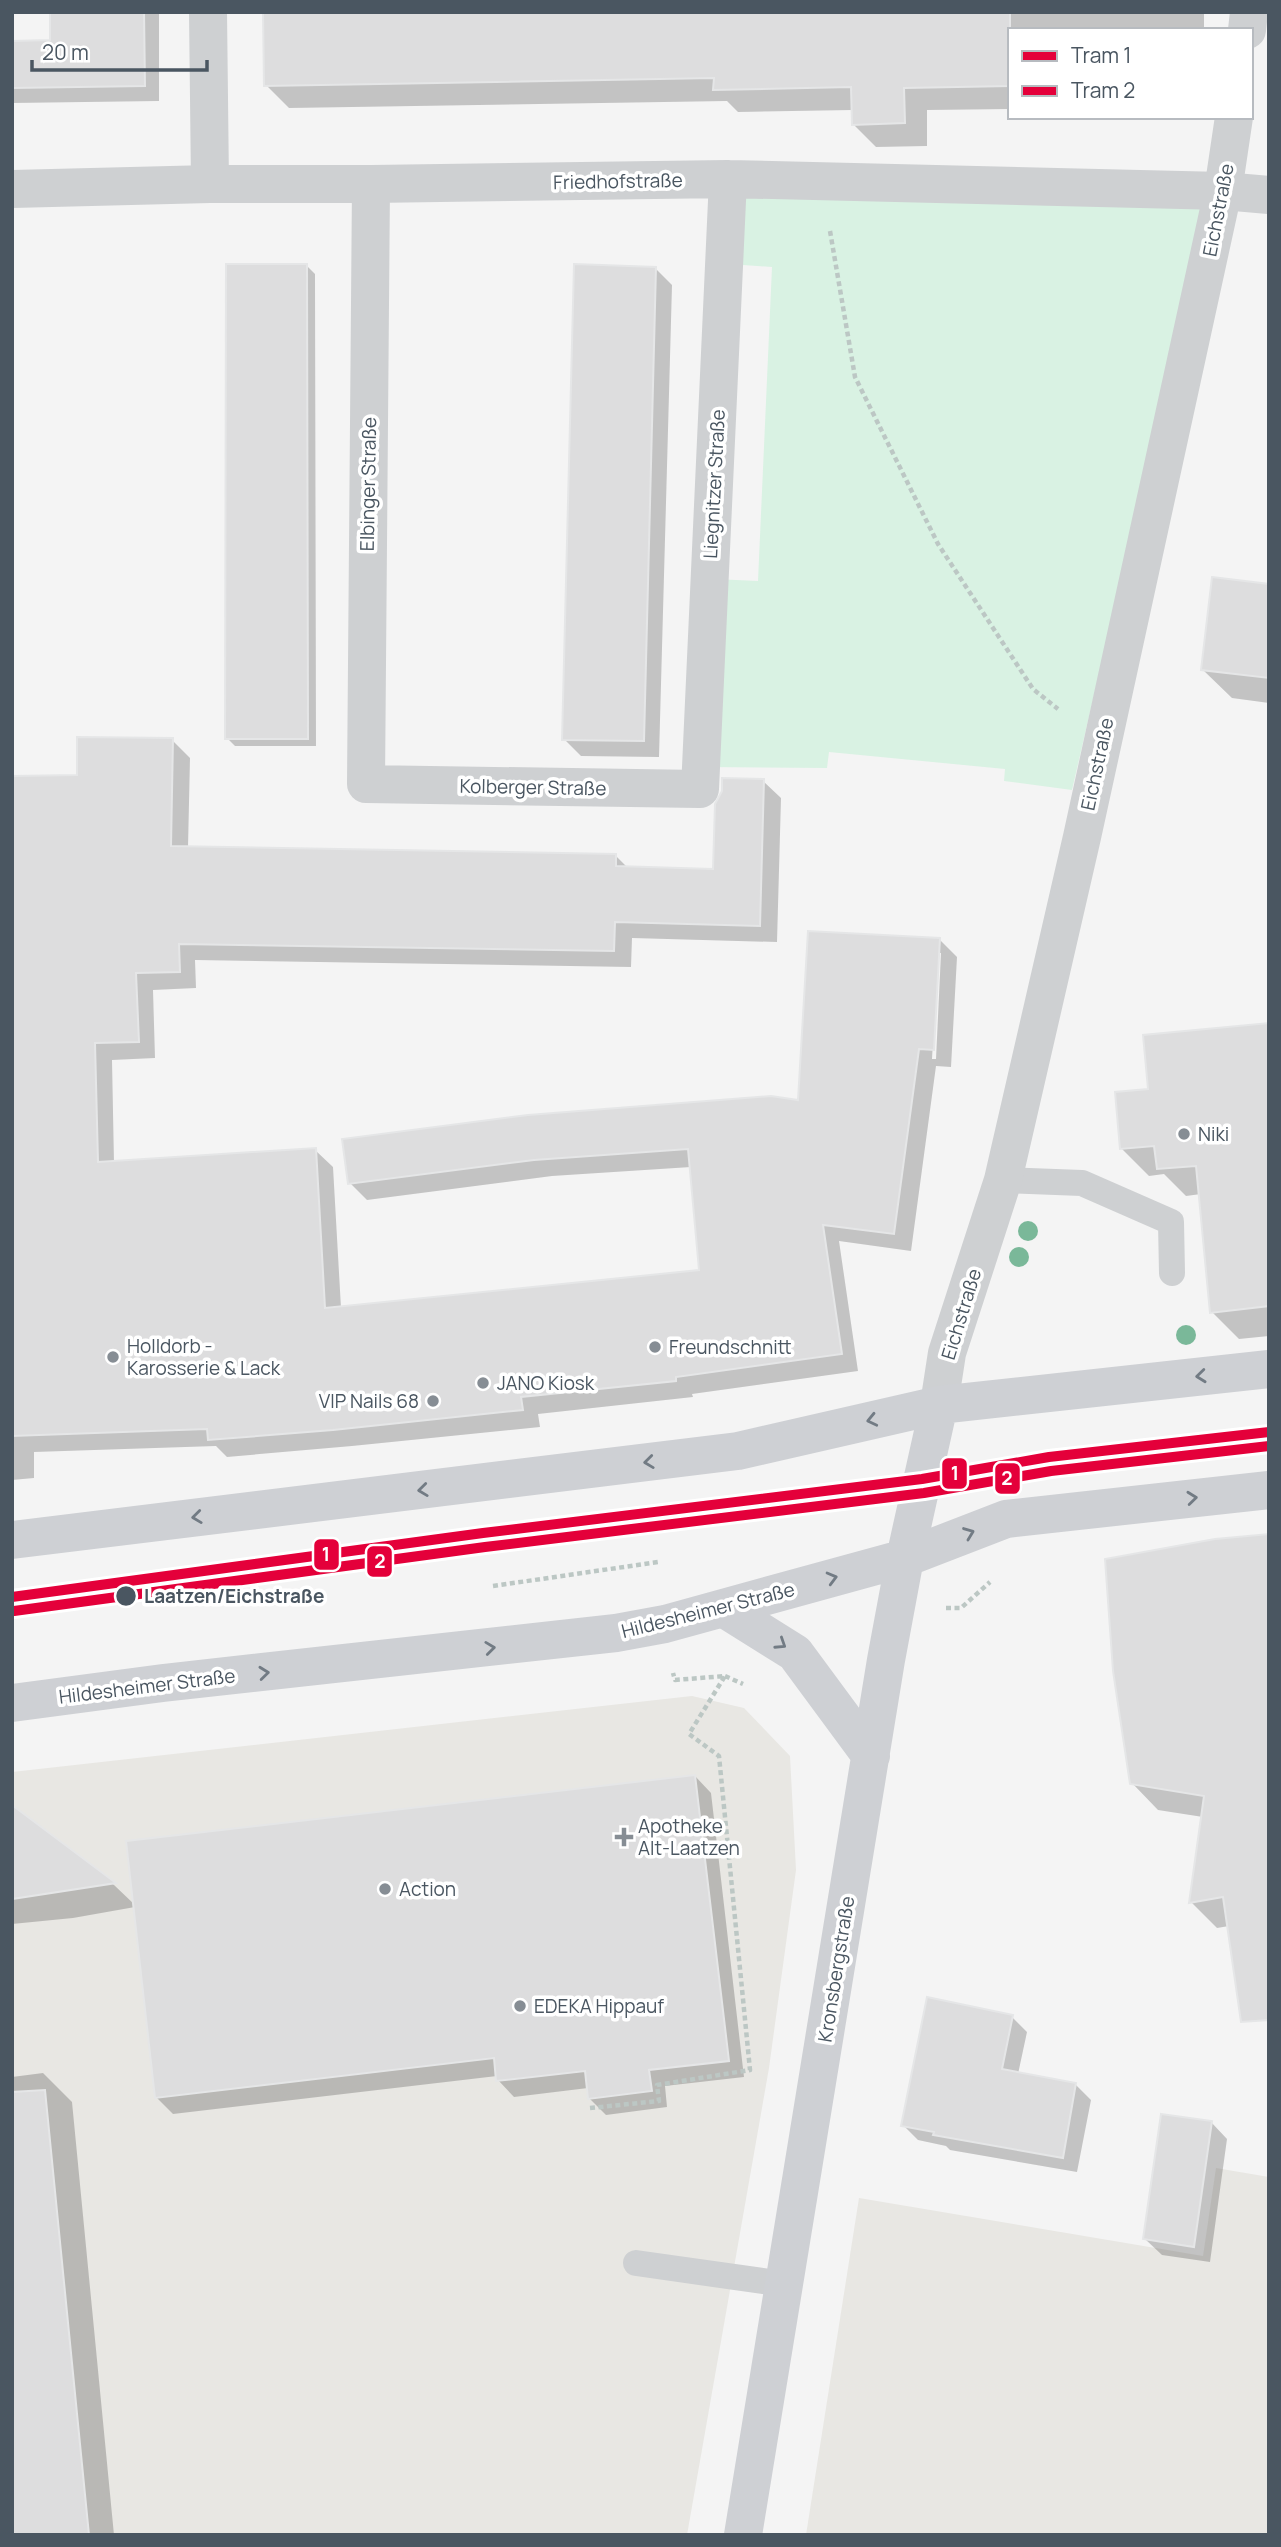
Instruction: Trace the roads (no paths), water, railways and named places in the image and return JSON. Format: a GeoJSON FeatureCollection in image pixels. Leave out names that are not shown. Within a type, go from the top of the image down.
{"type":"FeatureCollection","features":[{"type":"Feature","properties":{"kind":"main road"},"geometry":{"type":"LineString","coordinates":[[12,1540],[738,1451],[939,1405],[1269,1369]]}},
{"type":"Feature","properties":{"kind":"main road","name":"Kronsbergstraße"},"geometry":{"type":"LineString","coordinates":[[743,2535],[905,1558],[939,1405]]}},
{"type":"Feature","properties":{"kind":"main road","name":"Hildesheimer Straße"},"geometry":{"type":"LineString","coordinates":[[12,1703],[163,1683],[589,1637],[665,1624],[905,1558],[1006,1519],[1269,1490]]}},
{"type":"Feature","properties":{"kind":"main road"},"geometry":{"type":"LineString","coordinates":[[723,1608],[795,1653],[871,1756]]}},
{"type":"Feature","properties":{"kind":"street"},"geometry":{"type":"LineString","coordinates":[[208,12],[210,184]]}},
{"type":"Feature","properties":{"kind":"street","name":"Eichstraße"},"geometry":{"type":"LineString","coordinates":[[939,1405],[947,1353],[1003,1180],[1082,837],[1223,191],[1234,119]]}},
{"type":"Feature","properties":{"kind":"street","name":"Friedhofstraße"},"geometry":{"type":"LineString","coordinates":[[12,189],[210,184],[728,179],[1223,191],[1269,195]]}},
{"type":"Feature","properties":{"kind":"street","name":"Liegnitzer Straße"},"geometry":{"type":"LineString","coordinates":[[700,789],[728,179]]}},
{"type":"Feature","properties":{"kind":"street","name":"Elbinger Straße"},"geometry":{"type":"LineString","coordinates":[[366,785],[371,184]]}},
{"type":"Feature","properties":{"kind":"street","name":"Kolberger Straße"},"geometry":{"type":"LineString","coordinates":[[366,785],[700,789]]}},
{"type":"Feature","properties":{"kind":"lane"},"geometry":{"type":"LineString","coordinates":[[1003,1180],[1082,1183],[1171,1222],[1172,1273]]}},
{"type":"Feature","properties":{"kind":"lane"},"geometry":{"type":"LineString","coordinates":[[636,2263],[784,2284]]}},
{"type":"Feature","properties":{"kind":"tram line","name":"1"},"geometry":{"type":"LineString","coordinates":[[12,1597],[483,1533],[922,1479],[1049,1457],[1269,1432]]}},
{"type":"Feature","properties":{"kind":"tram line","name":"2"},"geometry":{"type":"LineString","coordinates":[[14,1611],[485,1547],[924,1493],[1051,1471],[1269,1446]]}},
{"type":"Feature","properties":{"kind":"place","name":"Niki"},"geometry":{"type":"Point","coordinates":[1184,1134]}},
{"type":"Feature","properties":{"kind":"place","name":"Freundschnitt"},"geometry":{"type":"Point","coordinates":[655,1347]}},
{"type":"Feature","properties":{"kind":"place","name":"Holldorb - Karosserie & Lack"},"geometry":{"type":"Point","coordinates":[113,1357]}},
{"type":"Feature","properties":{"kind":"place","name":"JANO Kiosk"},"geometry":{"type":"Point","coordinates":[483,1383]}},
{"type":"Feature","properties":{"kind":"place","name":"VIP Nails 68"},"geometry":{"type":"Point","coordinates":[433,1401]}},
{"type":"Feature","properties":{"kind":"place","name":"Laatzen/Eichstraße"},"geometry":{"type":"Point","coordinates":[126,1596]}},
{"type":"Feature","properties":{"kind":"place","name":"Apotheke Alt-Laatzen"},"geometry":{"type":"Point","coordinates":[624,1837]}},
{"type":"Feature","properties":{"kind":"place","name":"Action"},"geometry":{"type":"Point","coordinates":[385,1889]}},
{"type":"Feature","properties":{"kind":"place","name":"EDEKA Hippauf"},"geometry":{"type":"Point","coordinates":[520,2006]}}]}
